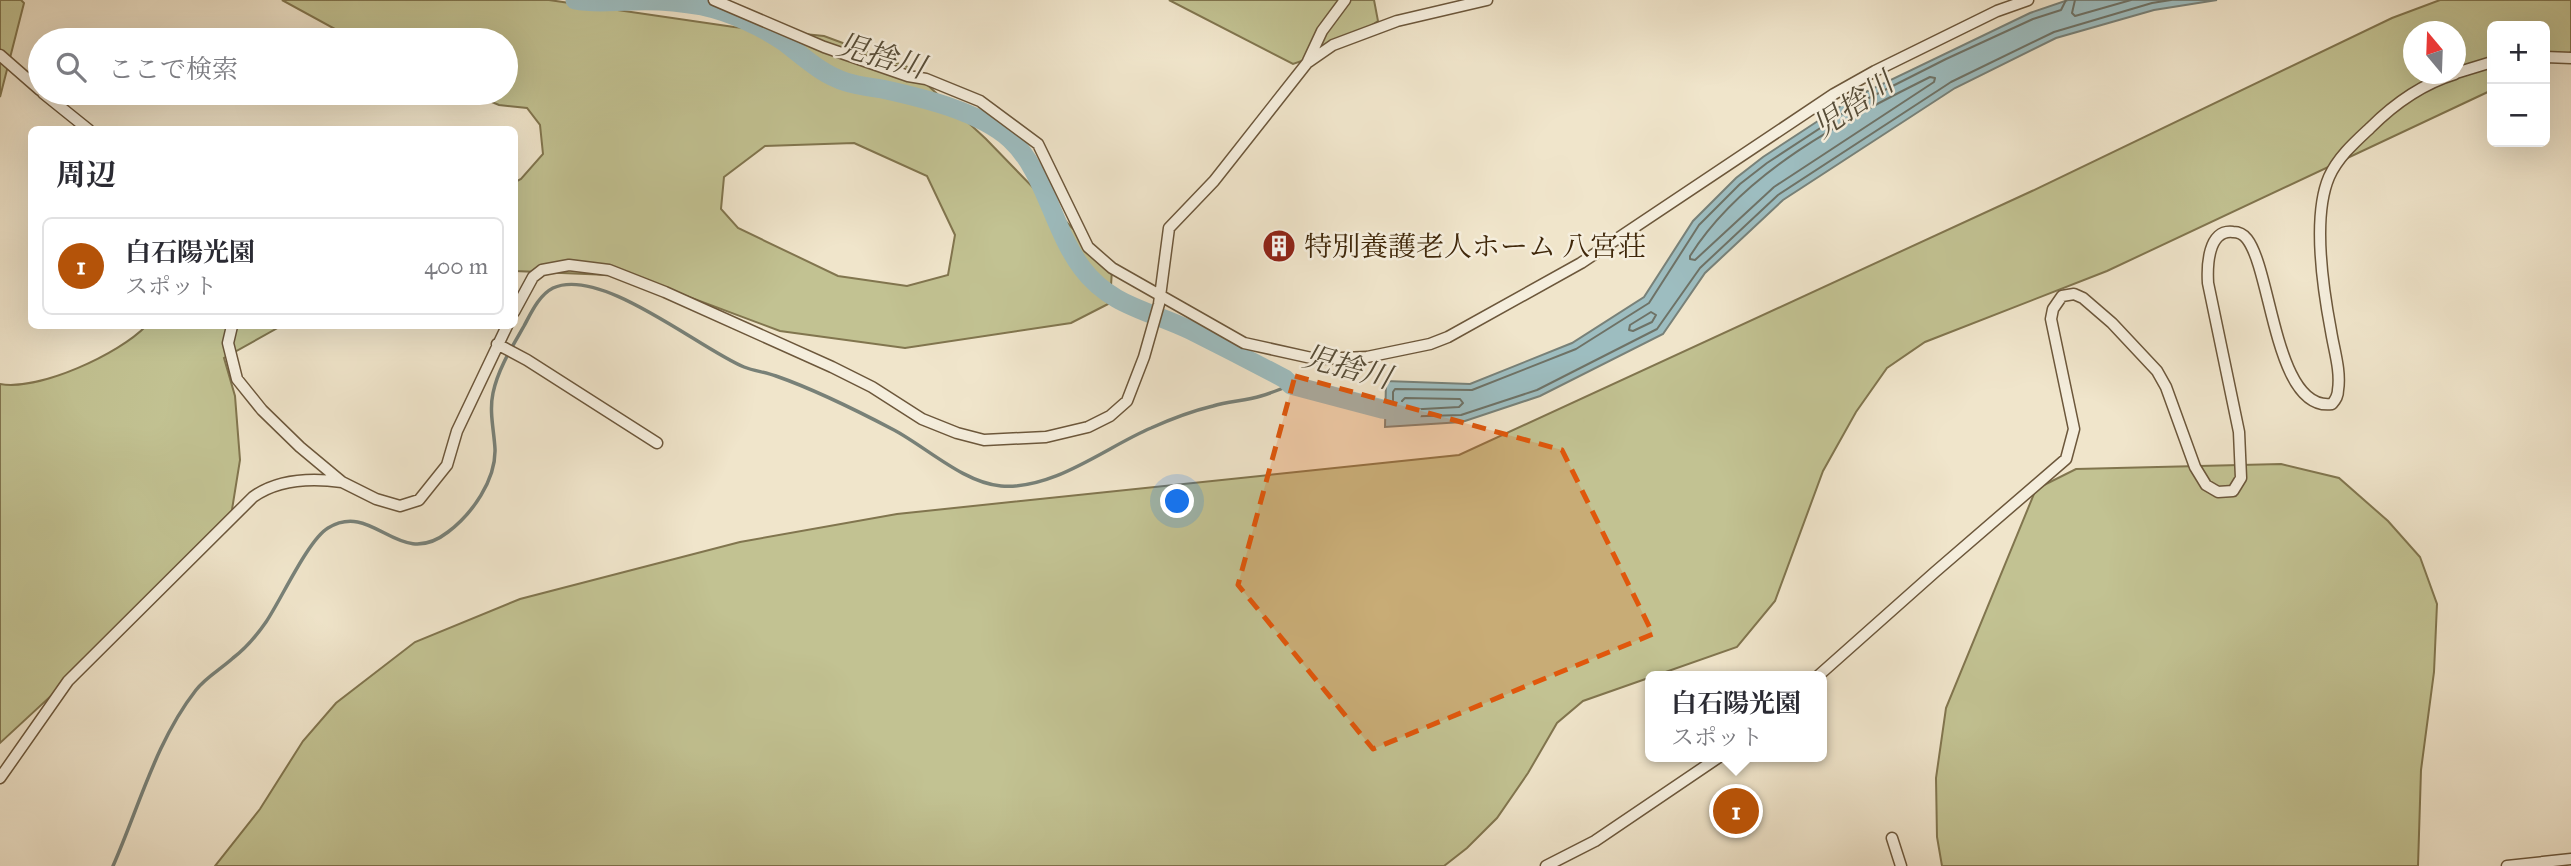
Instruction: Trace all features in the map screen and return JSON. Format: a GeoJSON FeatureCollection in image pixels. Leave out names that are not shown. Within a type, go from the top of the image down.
{"type":"FeatureCollection","features":[{"type":"Feature","properties":{"kind":"street"},"geometry":{"type":"LineString","coordinates":[[714,0],[824,47],[908,76],[926,79],[980,100],[1038,144],[1088,247],[1112,268],[1159,300],[1244,343],[1316,359],[1367,357],[1430,344],[1465,328],[1581,263],[1834,94],[1997,11],[2028,0]]}},
{"type":"Feature","properties":{"kind":"street"},"geometry":{"type":"LineString","coordinates":[[518,305],[533,277],[542,270],[569,265],[608,270],[666,292],[832,367],[872,387],[922,419],[957,433],[984,440],[1046,437],[1088,427],[1110,416],[1127,401],[1144,357],[1159,300],[1169,228],[1214,181],[1307,64],[1322,31],[1345,0]]}},
{"type":"Feature","properties":{"kind":"street"},"geometry":{"type":"LineString","coordinates":[[1307,64],[1333,45],[1397,21],[1487,0]]}},
{"type":"Feature","properties":{"kind":"street"},"geometry":{"type":"LineString","coordinates":[[0,55],[28,79]]}},
{"type":"Feature","properties":{"kind":"street"},"geometry":{"type":"LineString","coordinates":[[2550,57],[2571,58]]}},
{"type":"Feature","properties":{"kind":"street"},"geometry":{"type":"LineString","coordinates":[[2466,70],[2487,64]]}},
{"type":"Feature","properties":{"kind":"street"},"geometry":{"type":"LineString","coordinates":[[1824,671],[2066,459],[2074,429],[2051,319],[2053,309],[2062,296],[2074,294],[2083,298],[2148,360],[2162,379],[2202,480],[2218,492],[2233,491],[2241,478],[2239,432],[2206,265],[2214,242],[2219,236],[2225,232],[2238,232],[2245,236],[2253,251],[2277,334],[2294,380],[2311,399],[2332,404],[2337,398],[2339,379],[2328,314],[2320,232],[2321,206],[2329,178],[2349,149],[2395,105],[2429,84]]}},
{"type":"Feature","properties":{"kind":"street"},"geometry":{"type":"LineString","coordinates":[[59,105],[84,126]]}},
{"type":"Feature","properties":{"kind":"street"},"geometry":{"type":"LineString","coordinates":[[231,329],[228,343],[237,379],[262,410],[342,482],[376,499],[400,506],[419,500],[447,465],[457,431],[505,329]]}},
{"type":"Feature","properties":{"kind":"street"},"geometry":{"type":"LineString","coordinates":[[497,344],[527,359],[657,443]]}},
{"type":"Feature","properties":{"kind":"street"},"geometry":{"type":"LineString","coordinates":[[0,778],[68,681],[253,497],[267,488],[284,483],[326,480],[342,482]]}},
{"type":"Feature","properties":{"kind":"street"},"geometry":{"type":"LineString","coordinates":[[1546,866],[1595,841],[1712,762]]}},
{"type":"Feature","properties":{"kind":"street"},"geometry":{"type":"LineString","coordinates":[[1892,838],[1901,866]]}},
{"type":"Feature","properties":{"kind":"street"},"geometry":{"type":"LineString","coordinates":[[2507,866],[2571,859]]}},
{"type":"Feature","properties":{"kind":"highlighted area"},"geometry":{"type":"Polygon","coordinates":[[[1295,376],[1562,450],[1653,634],[1373,749],[1238,585],[1295,376]]]}},
{"type":"Feature","properties":{"kind":"green space"},"geometry":{"type":"Polygon","coordinates":[[[0,0],[21,0],[24,3],[0,97],[0,0]]]}},
{"type":"Feature","properties":{"kind":"green space"},"geometry":{"type":"Polygon","coordinates":[[[282,0],[549,0],[734,27],[824,36],[908,67],[986,139],[1112,269],[1110,303],[1071,323],[905,348],[780,331],[633,276],[518,271],[518,180],[543,154],[540,125],[527,108],[499,105],[518,105],[518,28],[333,28],[282,0]],[[854,143],[765,146],[724,177],[721,209],[738,228],[838,276],[907,286],[948,275],[955,235],[927,176],[854,143]]]}},
{"type":"Feature","properties":{"kind":"green space"},"geometry":{"type":"Polygon","coordinates":[[[1169,0],[1374,0],[1378,21],[1334,50],[1293,64],[1169,0]]]}},
{"type":"Feature","properties":{"kind":"green space"},"geometry":{"type":"Polygon","coordinates":[[[2440,0],[2571,0],[2571,52],[2550,62],[2550,21],[2487,21],[2487,92],[2107,271],[1925,342],[1887,368],[1856,412],[1823,471],[1775,601],[1737,647],[1669,671],[1645,671],[1645,679],[1583,701],[1557,723],[1528,773],[1497,818],[1444,866],[215,866],[260,809],[303,741],[336,703],[415,642],[520,599],[740,542],[897,514],[1459,455],[2032,191],[2392,18],[2440,0]]]}},
{"type":"Feature","properties":{"kind":"green space"},"geometry":{"type":"Polygon","coordinates":[[[143,329],[276,329],[224,358],[235,396],[240,460],[230,522],[119,633],[0,743],[0,384],[16,385],[56,376],[98,359],[143,329]]]}},
{"type":"Feature","properties":{"kind":"green space"},"geometry":{"type":"Polygon","coordinates":[[[2281,464],[2339,478],[2388,521],[2420,557],[2437,604],[2434,672],[2421,770],[2418,866],[1942,866],[1937,837],[1936,778],[1946,708],[2036,489],[2076,469],[2281,464]]]}},
{"type":"Feature","properties":{"kind":"water"},"geometry":{"type":"Polygon","coordinates":[[[2068,0],[2217,0],[2154,10],[2056,38],[1955,88],[1783,200],[1705,273],[1663,334],[1540,396],[1462,422],[1385,427],[1386,381],[1470,384],[1572,343],[1644,297],[1693,221],[1736,178],[1763,157],[1853,98],[2030,13],[2068,0]]]}},
{"type":"Feature","properties":{"kind":"waterway","name":"児捨川"},"geometry":{"type":"LineString","coordinates":[[575,0],[668,2],[713,9],[765,30],[837,79],[932,101],[966,113],[997,129],[1022,152],[1041,184],[1072,253],[1093,281],[1105,291],[1132,306],[1202,336],[1285,379],[1291,385],[1382,409],[1412,413]]}},
{"type":"Feature","properties":{"kind":"waterway"},"geometry":{"type":"LineString","coordinates":[[113,866],[149,775],[182,710],[200,685],[259,632],[320,535],[328,528],[344,522],[359,522],[400,540],[415,544],[430,542],[457,525],[474,506],[487,484],[494,461],[491,407],[498,375],[536,305],[553,288],[573,284],[597,289],[623,299],[650,312],[725,358],[836,401],[894,430],[959,471],[1001,486],[1040,481],[1079,466],[1174,418],[1219,404],[1261,396],[1291,385]]}},
{"type":"Feature","properties":{"kind":"place","name":"特別養護老人ホーム 八宮荘"},"geometry":{"type":"Point","coordinates":[1279,246]}},
{"type":"Feature","properties":{"kind":"place","name":"白石陽光園"},"geometry":{"type":"Point","coordinates":[1736,811]}}]}
